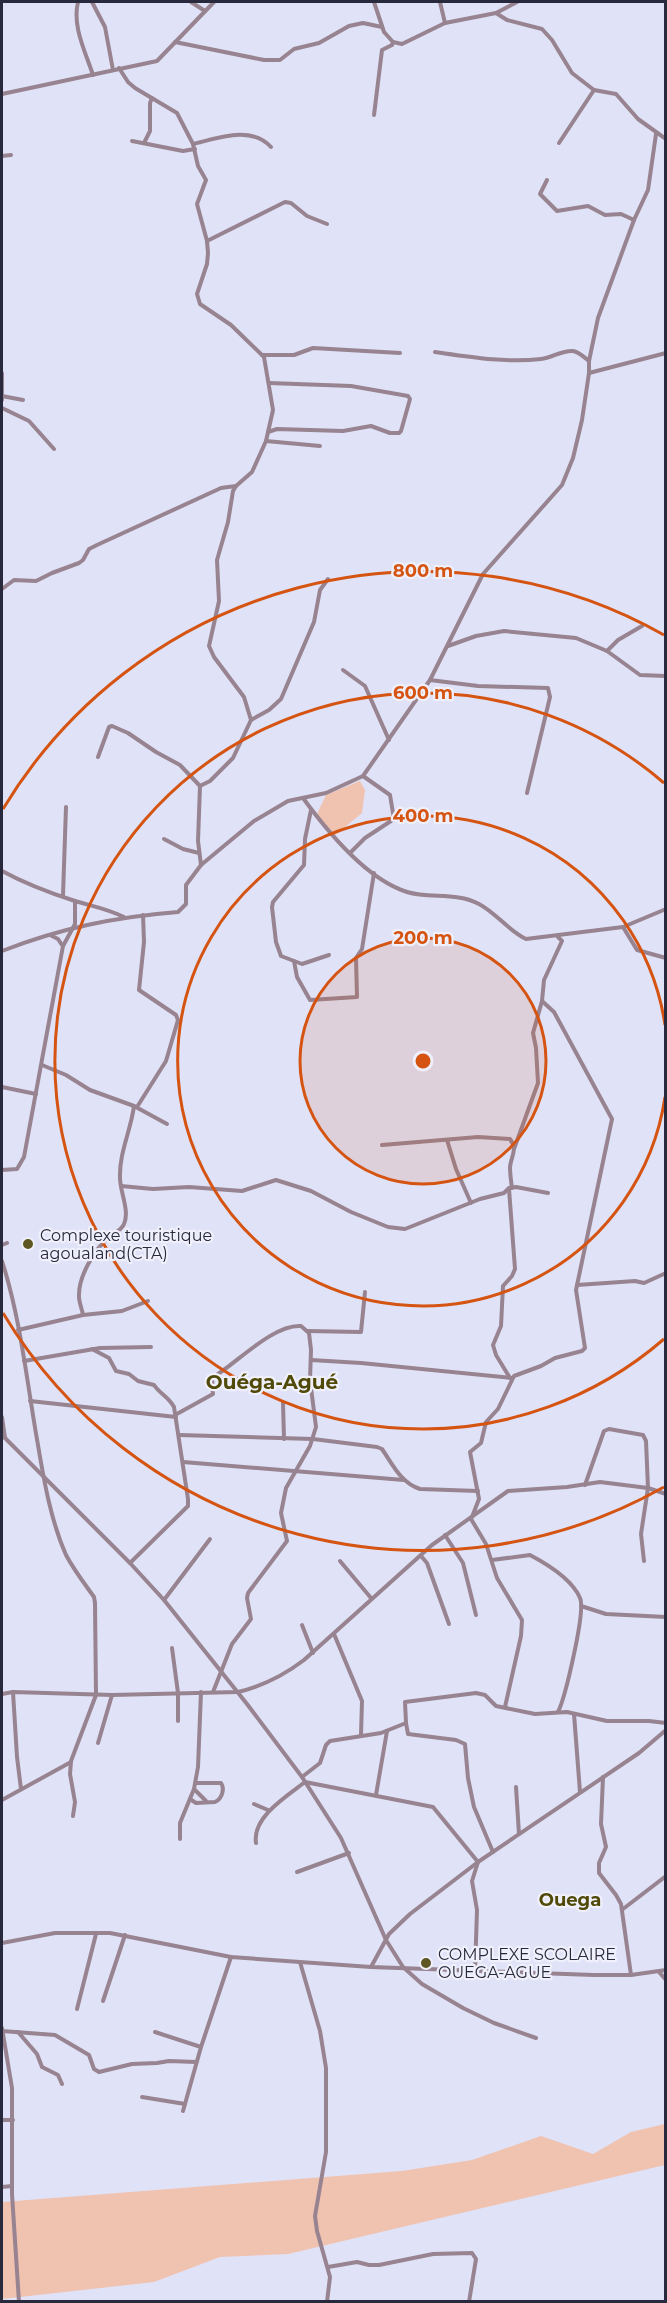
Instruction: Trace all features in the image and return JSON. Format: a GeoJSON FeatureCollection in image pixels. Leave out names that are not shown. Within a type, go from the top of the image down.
{"type":"FeatureCollection","features":[{"type":"Feature","properties":{"kind":"street"},"geometry":{"type":"LineString","coordinates":[[78,2],[75,11],[80,39],[93,75]]}},
{"type":"Feature","properties":{"kind":"street"},"geometry":{"type":"LineString","coordinates":[[92,2],[105,27],[113,70]]}},
{"type":"Feature","properties":{"kind":"street"},"geometry":{"type":"LineString","coordinates":[[191,2],[205,10]]}},
{"type":"Feature","properties":{"kind":"street"},"geometry":{"type":"LineString","coordinates":[[2,94],[157,61],[214,2]]}},
{"type":"Feature","properties":{"kind":"street"},"geometry":{"type":"LineString","coordinates":[[374,2],[382,27],[393,42],[402,44],[445,23],[496,13],[517,2]]}},
{"type":"Feature","properties":{"kind":"street"},"geometry":{"type":"LineString","coordinates":[[440,2],[445,23]]}},
{"type":"Feature","properties":{"kind":"street"},"geometry":{"type":"LineString","coordinates":[[496,13],[507,20],[542,29],[552,40],[569,70],[594,90],[616,94],[638,119],[666,139]]}},
{"type":"Feature","properties":{"kind":"street"},"geometry":{"type":"LineString","coordinates":[[174,42],[264,60],[280,60],[294,49],[319,43],[349,26],[363,23],[382,27]]}},
{"type":"Feature","properties":{"kind":"street"},"geometry":{"type":"LineString","coordinates":[[374,115],[382,50],[392,45],[393,42]]}},
{"type":"Feature","properties":{"kind":"street"},"geometry":{"type":"LineString","coordinates":[[2,589],[14,580],[36,581],[79,563],[89,549],[97,545],[221,488],[236,486],[252,472],[266,441],[273,413],[262,354],[231,325],[200,304],[198,299],[198,287],[207,264],[207,242],[197,204],[206,180],[198,166],[194,146],[177,113],[128,82],[119,68]]}},
{"type":"Feature","properties":{"kind":"street"},"geometry":{"type":"LineString","coordinates":[[559,143],[594,90]]}},
{"type":"Feature","properties":{"kind":"street"},"geometry":{"type":"LineString","coordinates":[[144,143],[150,131],[152,98]]}},
{"type":"Feature","properties":{"kind":"street"},"geometry":{"type":"LineString","coordinates":[[2,951],[73,928],[124,917],[183,909],[186,904],[186,885],[201,866],[262,815],[288,801],[340,788],[363,776],[430,680],[483,574],[553,497],[568,474],[585,404],[589,361],[598,318],[652,175],[656,134]]}},
{"type":"Feature","properties":{"kind":"street"},"geometry":{"type":"LineString","coordinates":[[132,141],[183,151],[194,146],[252,135],[261,138],[271,147]]}},
{"type":"Feature","properties":{"kind":"street"},"geometry":{"type":"LineString","coordinates":[[2,156],[10,155]]}},
{"type":"Feature","properties":{"kind":"street"},"geometry":{"type":"LineString","coordinates":[[547,180],[540,194],[557,211],[588,206],[605,215],[621,214],[634,220]]}},
{"type":"Feature","properties":{"kind":"street"},"geometry":{"type":"LineString","coordinates":[[207,242],[285,202],[291,202],[307,216],[327,224]]}},
{"type":"Feature","properties":{"kind":"street"},"geometry":{"type":"LineString","coordinates":[[262,354],[294,355],[313,348],[400,353]]}},
{"type":"Feature","properties":{"kind":"street"},"geometry":{"type":"LineString","coordinates":[[435,352],[489,360],[507,360],[544,359],[570,351],[578,353],[589,361]]}},
{"type":"Feature","properties":{"kind":"street"},"geometry":{"type":"LineString","coordinates":[[589,373],[666,353]]}},
{"type":"Feature","properties":{"kind":"street"},"geometry":{"type":"LineString","coordinates":[[2,373],[2,400]]}},
{"type":"Feature","properties":{"kind":"street"},"geometry":{"type":"LineString","coordinates":[[268,432],[277,429],[348,431],[371,426],[399,434],[410,399],[408,396],[351,386],[269,383]]}},
{"type":"Feature","properties":{"kind":"street"},"geometry":{"type":"LineString","coordinates":[[2,396],[23,400]]}},
{"type":"Feature","properties":{"kind":"street"},"geometry":{"type":"LineString","coordinates":[[2,408],[28,421],[54,449]]}},
{"type":"Feature","properties":{"kind":"street"},"geometry":{"type":"LineString","coordinates":[[266,441],[320,446]]}},
{"type":"Feature","properties":{"kind":"street"},"geometry":{"type":"LineString","coordinates":[[236,486],[217,560],[219,602],[209,646],[214,657],[244,697],[251,720]]}},
{"type":"Feature","properties":{"kind":"street"},"geometry":{"type":"LineString","coordinates":[[200,786],[210,781],[233,758],[251,720],[269,710],[281,699],[314,622],[320,590],[328,579]]}},
{"type":"Feature","properties":{"kind":"street"},"geometry":{"type":"LineString","coordinates":[[607,651],[618,640],[642,626]]}},
{"type":"Feature","properties":{"kind":"street"},"geometry":{"type":"LineString","coordinates":[[448,646],[476,636],[504,631],[576,638],[607,651],[640,675],[666,676]]}},
{"type":"Feature","properties":{"kind":"street"},"geometry":{"type":"LineString","coordinates":[[342,670],[365,686],[390,740]]}},
{"type":"Feature","properties":{"kind":"street"},"geometry":{"type":"LineString","coordinates":[[430,680],[470,685],[548,688],[550,697],[527,793]]}},
{"type":"Feature","properties":{"kind":"street"},"geometry":{"type":"LineString","coordinates":[[98,757],[109,727],[112,726],[128,733],[180,765],[200,786],[199,853],[201,866]]}},
{"type":"Feature","properties":{"kind":"street"},"geometry":{"type":"LineString","coordinates":[[350,853],[366,838],[394,819],[390,795],[363,776]]}},
{"type":"Feature","properties":{"kind":"street"},"geometry":{"type":"LineString","coordinates":[[302,797],[333,838],[390,884],[408,892],[461,898],[478,903],[526,939],[623,927],[666,909]]}},
{"type":"Feature","properties":{"kind":"street"},"geometry":{"type":"LineString","coordinates":[[63,896],[66,807]]}},
{"type":"Feature","properties":{"kind":"street"},"geometry":{"type":"LineString","coordinates":[[311,810],[305,839],[304,865],[272,905],[279,952],[284,958],[302,964],[329,955]]}},
{"type":"Feature","properties":{"kind":"street"},"geometry":{"type":"LineString","coordinates":[[164,839],[183,849],[199,853]]}},
{"type":"Feature","properties":{"kind":"street"},"geometry":{"type":"LineString","coordinates":[[2,870],[17,879],[75,901],[106,908],[124,917]]}},
{"type":"Feature","properties":{"kind":"street"},"geometry":{"type":"LineString","coordinates":[[294,961],[297,977],[310,1000],[357,998],[356,958],[362,949],[374,873]]}},
{"type":"Feature","properties":{"kind":"street"},"geometry":{"type":"LineString","coordinates":[[2,1170],[17,1169],[22,1162],[63,946],[73,928],[75,901]]}},
{"type":"Feature","properties":{"kind":"street"},"geometry":{"type":"LineString","coordinates":[[83,1315],[79,1297],[87,1266],[93,1255],[120,1230],[124,1223],[121,1158],[136,1107],[166,1061],[178,1020],[176,1015],[139,990],[144,942],[143,915]]}},
{"type":"Feature","properties":{"kind":"street"},"geometry":{"type":"LineString","coordinates":[[623,927],[637,950],[666,958]]}},
{"type":"Feature","properties":{"kind":"street"},"geometry":{"type":"LineString","coordinates":[[49,934],[58,939],[63,946]]}},
{"type":"Feature","properties":{"kind":"street"},"geometry":{"type":"LineString","coordinates":[[514,1149],[538,1083],[533,1033],[542,1001],[544,980],[562,941],[560,937],[555,937]]}},
{"type":"Feature","properties":{"kind":"street"},"geometry":{"type":"LineString","coordinates":[[471,1519],[478,1503],[478,1491],[470,1452],[481,1443],[486,1422],[498,1409],[511,1378],[555,1358],[585,1349],[576,1295],[577,1285],[612,1119],[554,1012],[542,1001]]}},
{"type":"Feature","properties":{"kind":"street"},"geometry":{"type":"LineString","coordinates":[[42,1065],[66,1075],[90,1090],[136,1107],[167,1124]]}},
{"type":"Feature","properties":{"kind":"street"},"geometry":{"type":"LineString","coordinates":[[2,1087],[36,1094]]}},
{"type":"Feature","properties":{"kind":"street"},"geometry":{"type":"LineString","coordinates":[[381,1145],[478,1137],[510,1139],[515,1155],[510,1168],[510,1188],[515,1269],[503,1286],[501,1326],[494,1348],[511,1378]]}},
{"type":"Feature","properties":{"kind":"street"},"geometry":{"type":"LineString","coordinates":[[447,1140],[456,1169],[471,1203]]}},
{"type":"Feature","properties":{"kind":"street"},"geometry":{"type":"LineString","coordinates":[[121,1186],[153,1189],[189,1187],[242,1191],[276,1180],[311,1191],[351,1212],[396,1229],[405,1229],[510,1188],[548,1193]]}},
{"type":"Feature","properties":{"kind":"street"},"geometry":{"type":"LineString","coordinates":[[2,1245],[8,1244]]}},
{"type":"Feature","properties":{"kind":"street"},"geometry":{"type":"LineString","coordinates":[[2,1261],[24,1361],[43,1477],[66,1555],[94,1597],[97,1626],[96,1695],[71,1761],[70,1774],[75,1802],[73,1816]]}},
{"type":"Feature","properties":{"kind":"street"},"geometry":{"type":"LineString","coordinates":[[577,1285],[634,1281],[644,1283],[666,1273]]}},
{"type":"Feature","properties":{"kind":"street"},"geometry":{"type":"LineString","coordinates":[[307,1331],[361,1332],[365,1292]]}},
{"type":"Feature","properties":{"kind":"street"},"geometry":{"type":"LineString","coordinates":[[18,1330],[83,1315],[122,1311],[148,1301]]}},
{"type":"Feature","properties":{"kind":"street"},"geometry":{"type":"LineString","coordinates":[[30,1401],[176,1416],[213,1394],[212,1378],[230,1367],[258,1344],[291,1327],[301,1326],[307,1331],[310,1337],[310,1380],[316,1422],[313,1439],[288,1483],[281,1509],[286,1543],[248,1593],[251,1619],[236,1638],[213,1692]]}},
{"type":"Feature","properties":{"kind":"street"},"geometry":{"type":"LineString","coordinates":[[24,1361],[114,1346],[151,1347]]}},
{"type":"Feature","properties":{"kind":"street"},"geometry":{"type":"LineString","coordinates":[[92,1349],[109,1358],[116,1371],[129,1374],[138,1381],[154,1384],[159,1392],[170,1398],[176,1416],[188,1506],[130,1563]]}},
{"type":"Feature","properties":{"kind":"street"},"geometry":{"type":"LineString","coordinates":[[311,1360],[511,1378]]}},
{"type":"Feature","properties":{"kind":"street"},"geometry":{"type":"LineString","coordinates":[[283,1403],[284,1439]]}},
{"type":"Feature","properties":{"kind":"street"},"geometry":{"type":"LineString","coordinates":[[2,1417],[3,1437],[130,1563],[164,1600],[302,1777],[349,1853],[386,1940],[403,1967],[422,1984],[463,2008],[494,2023],[536,2038]]}},
{"type":"Feature","properties":{"kind":"street"},"geometry":{"type":"LineString","coordinates":[[585,1485],[604,1431],[609,1429],[637,1433],[645,1437],[648,1488],[641,1534],[644,1561]]}},
{"type":"Feature","properties":{"kind":"street"},"geometry":{"type":"LineString","coordinates":[[179,1436],[313,1439],[377,1447],[382,1449],[404,1480]]}},
{"type":"Feature","properties":{"kind":"street"},"geometry":{"type":"LineString","coordinates":[[183,1462],[404,1480],[420,1488],[478,1491]]}},
{"type":"Feature","properties":{"kind":"street"},"geometry":{"type":"LineString","coordinates":[[2,1694],[13,1692],[112,1695],[237,1692],[274,1680],[313,1653],[371,1598],[445,1535],[471,1519],[501,1495],[514,1489],[567,1488],[607,1482],[648,1488],[666,1494]]}},
{"type":"Feature","properties":{"kind":"street"},"geometry":{"type":"LineString","coordinates":[[471,1519],[486,1544],[497,1578],[520,1612],[523,1624],[505,1707]]}},
{"type":"Feature","properties":{"kind":"street"},"geometry":{"type":"LineString","coordinates":[[445,1535],[463,1563],[476,1615]]}},
{"type":"Feature","properties":{"kind":"street"},"geometry":{"type":"LineString","coordinates":[[164,1600],[210,1539]]}},
{"type":"Feature","properties":{"kind":"street"},"geometry":{"type":"LineString","coordinates":[[492,1560],[524,1555],[538,1560],[567,1581],[580,1598],[575,1653],[558,1712]]}},
{"type":"Feature","properties":{"kind":"street"},"geometry":{"type":"LineString","coordinates":[[421,1556],[427,1563],[449,1624]]}},
{"type":"Feature","properties":{"kind":"street"},"geometry":{"type":"LineString","coordinates":[[340,1561],[371,1598]]}},
{"type":"Feature","properties":{"kind":"street"},"geometry":{"type":"LineString","coordinates":[[581,1606],[606,1614],[666,1617]]}},
{"type":"Feature","properties":{"kind":"street"},"geometry":{"type":"LineString","coordinates":[[302,1624],[313,1653]]}},
{"type":"Feature","properties":{"kind":"street"},"geometry":{"type":"LineString","coordinates":[[334,1634],[362,1701],[361,1735]]}},
{"type":"Feature","properties":{"kind":"street"},"geometry":{"type":"LineString","coordinates":[[172,1648],[178,1693],[178,1721]]}},
{"type":"Feature","properties":{"kind":"street"},"geometry":{"type":"LineString","coordinates":[[13,1692],[21,1789]]}},
{"type":"Feature","properties":{"kind":"street"},"geometry":{"type":"LineString","coordinates":[[180,1839],[180,1823],[195,1783],[199,1751],[201,1692]]}},
{"type":"Feature","properties":{"kind":"street"},"geometry":{"type":"LineString","coordinates":[[493,1852],[474,1807],[468,1778],[465,1744],[456,1740],[410,1736],[405,1723],[404,1704],[407,1701],[476,1693],[485,1695],[496,1706],[540,1715],[558,1712],[607,1721],[666,1723]]}},
{"type":"Feature","properties":{"kind":"street"},"geometry":{"type":"LineString","coordinates":[[98,1743],[112,1695]]}},
{"type":"Feature","properties":{"kind":"street"},"geometry":{"type":"LineString","coordinates":[[574,1714],[580,1792]]}},
{"type":"Feature","properties":{"kind":"street"},"geometry":{"type":"LineString","coordinates":[[302,1777],[320,1763],[326,1745],[330,1741],[387,1731],[405,1723]]}},
{"type":"Feature","properties":{"kind":"street"},"geometry":{"type":"LineString","coordinates":[[371,1967],[395,1927],[410,1914],[493,1852],[639,1753],[666,1730]]}},
{"type":"Feature","properties":{"kind":"street"},"geometry":{"type":"LineString","coordinates":[[376,1796],[387,1731]]}},
{"type":"Feature","properties":{"kind":"street"},"geometry":{"type":"LineString","coordinates":[[3,1797],[71,1761]]}},
{"type":"Feature","properties":{"kind":"street"},"geometry":{"type":"LineString","coordinates":[[603,1777],[601,1824],[606,1847],[599,1863],[598,1874],[619,1898],[631,1975]]}},
{"type":"Feature","properties":{"kind":"street"},"geometry":{"type":"LineString","coordinates":[[190,1799],[196,1803],[218,1801],[223,1792],[219,1782],[195,1783]]}},
{"type":"Feature","properties":{"kind":"street"},"geometry":{"type":"LineString","coordinates":[[256,1843],[256,1831],[269,1810],[305,1782],[433,1807],[478,1863]]}},
{"type":"Feature","properties":{"kind":"street"},"geometry":{"type":"LineString","coordinates":[[516,1787],[519,1834]]}},
{"type":"Feature","properties":{"kind":"street"},"geometry":{"type":"LineString","coordinates":[[194,1789],[206,1801]]}},
{"type":"Feature","properties":{"kind":"street"},"geometry":{"type":"LineString","coordinates":[[254,1804],[264,1810],[269,1810]]}},
{"type":"Feature","properties":{"kind":"street"},"geometry":{"type":"LineString","coordinates":[[297,1872],[349,1853]]}},
{"type":"Feature","properties":{"kind":"street"},"geometry":{"type":"LineString","coordinates":[[475,1971],[477,1910],[472,1881],[478,1863]]}},
{"type":"Feature","properties":{"kind":"street"},"geometry":{"type":"LineString","coordinates":[[622,1909],[666,1876]]}},
{"type":"Feature","properties":{"kind":"street"},"geometry":{"type":"LineString","coordinates":[[2,1943],[55,1933],[125,1935],[231,1957],[371,1967],[631,1975],[666,1970]]}},
{"type":"Feature","properties":{"kind":"street"},"geometry":{"type":"LineString","coordinates":[[77,2009],[96,1934]]}},
{"type":"Feature","properties":{"kind":"street"},"geometry":{"type":"LineString","coordinates":[[103,2001],[125,1935]]}},
{"type":"Feature","properties":{"kind":"street"},"geometry":{"type":"LineString","coordinates":[[183,2111],[196,2062],[231,1957]]}},
{"type":"Feature","properties":{"kind":"street"},"geometry":{"type":"LineString","coordinates":[[300,1962],[320,2031],[326,2068],[326,2152],[315,2216],[328,2267],[330,2285],[327,2301]]}},
{"type":"Feature","properties":{"kind":"street"},"geometry":{"type":"LineString","coordinates":[[659,1972],[666,1980]]}},
{"type":"Feature","properties":{"kind":"street"},"geometry":{"type":"LineString","coordinates":[[19,2301],[12,2186],[12,2088],[2,2030],[55,2035],[89,2055],[94,2069],[99,2072],[132,2064],[174,2060],[196,2062]]}},
{"type":"Feature","properties":{"kind":"street"},"geometry":{"type":"LineString","coordinates":[[18,2031],[37,2054],[42,2067],[58,2075],[62,2084]]}},
{"type":"Feature","properties":{"kind":"street"},"geometry":{"type":"LineString","coordinates":[[155,2032],[201,2047]]}},
{"type":"Feature","properties":{"kind":"street"},"geometry":{"type":"LineString","coordinates":[[142,2097],[185,2104]]}},
{"type":"Feature","properties":{"kind":"street"},"geometry":{"type":"LineString","coordinates":[[2,2120],[13,2120]]}},
{"type":"Feature","properties":{"kind":"street"},"geometry":{"type":"LineString","coordinates":[[2,2187],[12,2186]]}},
{"type":"Feature","properties":{"kind":"street"},"geometry":{"type":"LineString","coordinates":[[328,2267],[357,2262],[379,2265],[433,2254],[472,2253],[476,2259],[469,2301]]}},
{"type":"Feature","properties":{"kind":"shaded area"},"geometry":{"type":"Polygon","coordinates":[[[360,781],[365,790],[362,813],[334,836],[317,814],[326,795],[360,781]]]}},
{"type":"Feature","properties":{"kind":"shaded area"},"geometry":{"type":"Polygon","coordinates":[[[665,2124],[665,2165],[288,2254],[220,2257],[154,2282],[2,2299],[2,2202],[402,2171],[472,2160],[541,2136],[593,2154],[631,2132],[665,2124]]]}},
{"type":"Feature","properties":{"kind":"place","name":"Complexe touristique agoualand(CTA)"},"geometry":{"type":"Point","coordinates":[28,1244]}},
{"type":"Feature","properties":{"kind":"place","name":"COMPLEXE SCOLAIRE OUEGA-AGUE"},"geometry":{"type":"Point","coordinates":[426,1963]}},
{"type":"Feature","properties":{"kind":"district","name":"Ouéga-Agué"},"geometry":{"type":"Point","coordinates":[272,1382]}},
{"type":"Feature","properties":{"kind":"district","name":"Ouega"},"geometry":{"type":"Point","coordinates":[570,1900]}}]}
